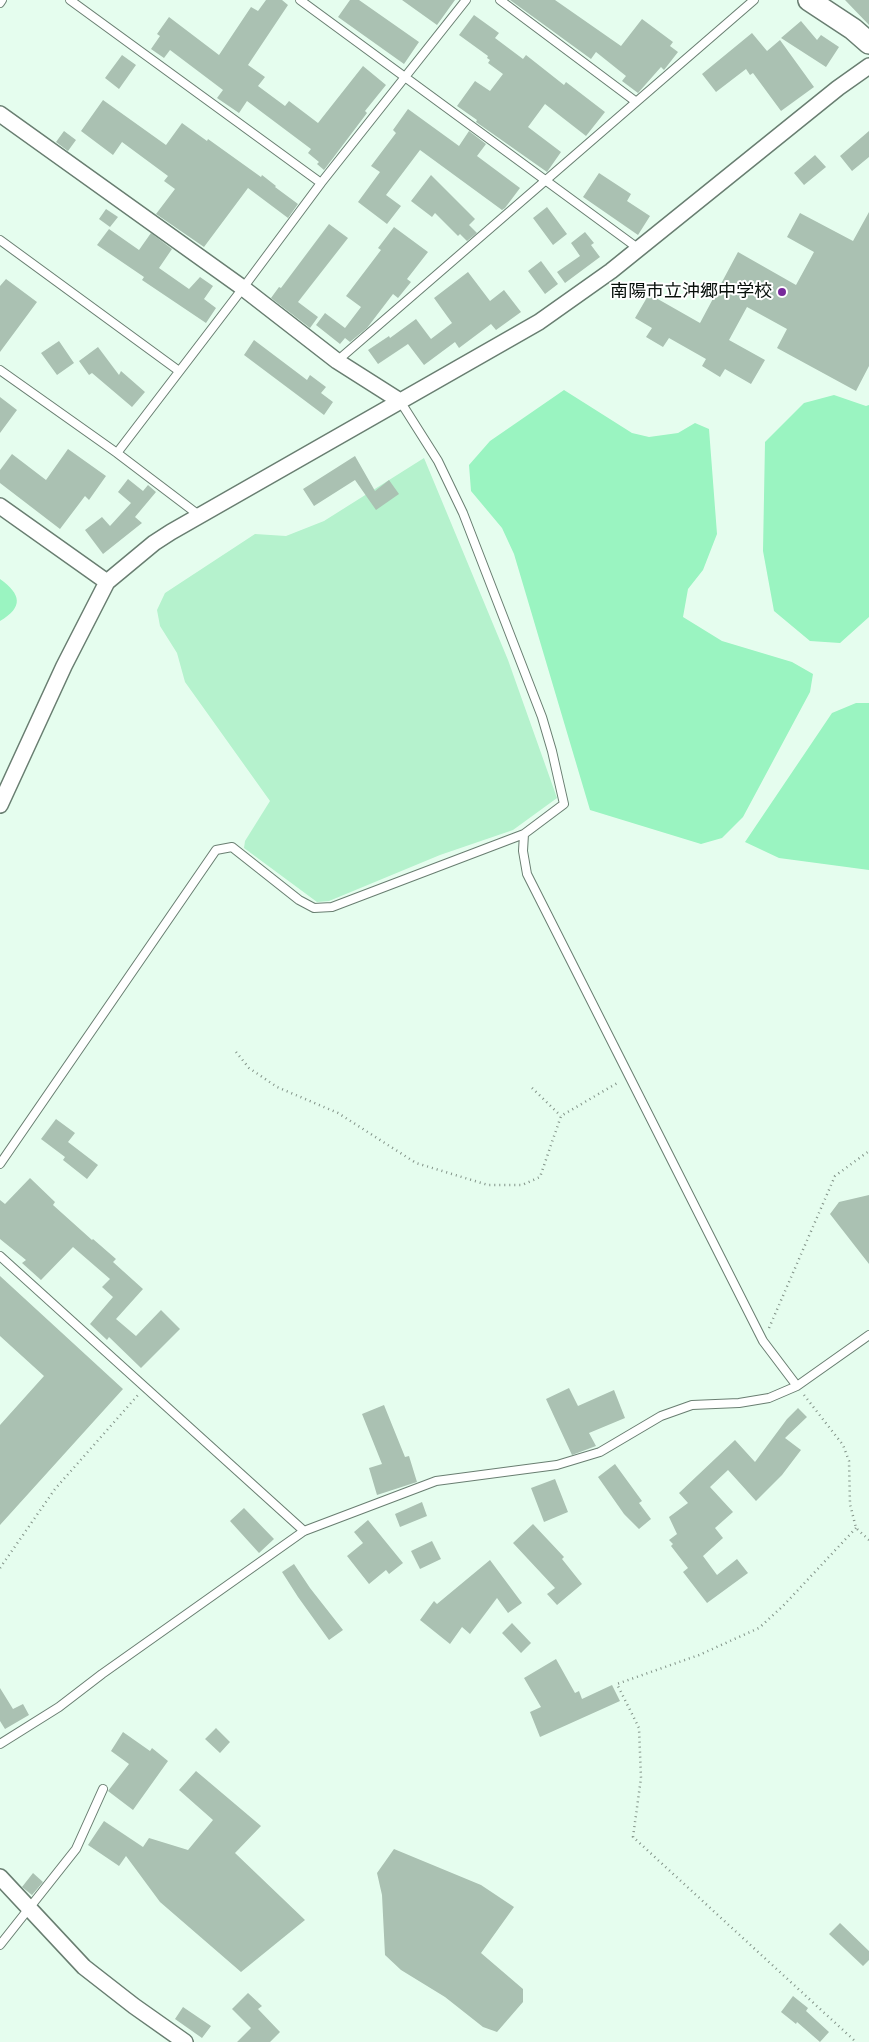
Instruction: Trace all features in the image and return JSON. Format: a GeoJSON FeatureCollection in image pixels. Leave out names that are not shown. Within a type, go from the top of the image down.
{"type":"FeatureCollection","features":[{"type":"Feature","properties":{"kind":"main road"},"geometry":{"type":"LineString","coordinates":[[809,0],[853,29],[869,43]]}},
{"type":"Feature","properties":{"kind":"street"},"geometry":{"type":"LineString","coordinates":[[0,805],[64,666],[108,582],[154,543],[400,400],[539,322],[639,249],[830,95],[869,66]]}},
{"type":"Feature","properties":{"kind":"street"},"geometry":{"type":"LineString","coordinates":[[0,114],[243,288],[337,360],[400,400]]}},
{"type":"Feature","properties":{"kind":"street"},"geometry":{"type":"LineString","coordinates":[[0,506],[108,582]]}},
{"type":"Feature","properties":{"kind":"street"},"geometry":{"type":"LineString","coordinates":[[0,1877],[84,1967],[134,2006],[186,2042]]}},
{"type":"Feature","properties":{"kind":"lane"},"geometry":{"type":"LineString","coordinates":[[70,0],[321,183]]}},
{"type":"Feature","properties":{"kind":"lane"},"geometry":{"type":"LineString","coordinates":[[300,0],[639,249]]}},
{"type":"Feature","properties":{"kind":"lane"},"geometry":{"type":"LineString","coordinates":[[117,453],[321,183],[466,0]]}},
{"type":"Feature","properties":{"kind":"lane"},"geometry":{"type":"LineString","coordinates":[[500,0],[635,101]]}},
{"type":"Feature","properties":{"kind":"lane"},"geometry":{"type":"LineString","coordinates":[[337,360],[754,0]]}},
{"type":"Feature","properties":{"kind":"lane"},"geometry":{"type":"LineString","coordinates":[[0,240],[179,371]]}},
{"type":"Feature","properties":{"kind":"lane"},"geometry":{"type":"LineString","coordinates":[[0,370],[117,453],[200,516]]}},
{"type":"Feature","properties":{"kind":"lane"},"geometry":{"type":"LineString","coordinates":[[0,1164],[216,850],[232,847],[299,900],[314,908],[332,907],[524,834],[564,804],[552,750],[542,717],[463,513],[438,461],[400,400]]}},
{"type":"Feature","properties":{"kind":"lane"},"geometry":{"type":"LineString","coordinates":[[524,834],[523,850],[527,874],[764,1341],[798,1386]]}},
{"type":"Feature","properties":{"kind":"lane"},"geometry":{"type":"LineString","coordinates":[[0,1256],[304,1531]]}},
{"type":"Feature","properties":{"kind":"lane"},"geometry":{"type":"LineString","coordinates":[[0,1744],[58,1707],[304,1531],[436,1481],[557,1465],[600,1452],[661,1416],[692,1405],[739,1403],[769,1398],[798,1386],[869,1335]]}},
{"type":"Feature","properties":{"kind":"lane"},"geometry":{"type":"LineString","coordinates":[[0,1946],[76,1849],[103,1789]]}},
{"type":"Feature","properties":{"kind":"path"},"geometry":{"type":"LineString","coordinates":[[236,1052],[249,1068],[277,1086],[338,1113],[416,1163],[488,1186],[522,1185],[540,1177],[561,1116],[629,1076]]}},
{"type":"Feature","properties":{"kind":"path"},"geometry":{"type":"LineString","coordinates":[[532,1088],[561,1116]]}},
{"type":"Feature","properties":{"kind":"path"},"geometry":{"type":"LineString","coordinates":[[764,1341],[835,1176],[869,1151]]}},
{"type":"Feature","properties":{"kind":"path"},"geometry":{"type":"LineString","coordinates":[[798,1386],[843,1445],[849,1461],[850,1504],[856,1528],[869,1540]]}},
{"type":"Feature","properties":{"kind":"path"},"geometry":{"type":"LineString","coordinates":[[0,1568],[55,1489],[146,1387]]}},
{"type":"Feature","properties":{"kind":"path"},"geometry":{"type":"LineString","coordinates":[[856,1528],[783,1606],[759,1628],[698,1656],[617,1684],[639,1728],[641,1778],[634,1837],[856,2042]]}},
{"type":"Feature","properties":{"kind":"shaded area"},"geometry":{"type":"Polygon","coordinates":[[[564,390],[632,433],[649,437],[678,433],[695,423],[709,429],[717,534],[703,570],[688,589],[683,617],[722,641],[792,662],[813,674],[810,692],[743,817],[722,838],[701,844],[590,810],[514,554],[502,528],[471,491],[469,465],[490,441],[564,390]]]}},
{"type":"Feature","properties":{"kind":"shaded area"},"geometry":{"type":"Polygon","coordinates":[[[834,395],[866,406],[869,405],[869,617],[840,643],[810,641],[774,611],[763,551],[765,442],[804,403],[834,395]]]}},
{"type":"Feature","properties":{"kind":"shaded area"},"geometry":{"type":"Polygon","coordinates":[[[424,458],[508,660],[557,798],[513,830],[440,855],[329,901],[317,902],[244,848],[245,841],[270,801],[185,682],[177,653],[160,626],[157,610],[165,593],[255,534],[286,536],[324,521],[424,458]]]}},
{"type":"Feature","properties":{"kind":"shaded area"},"geometry":{"type":"Polygon","coordinates":[[[0,579],[12,590],[17,600],[13,611],[0,621],[0,579]]]}},
{"type":"Feature","properties":{"kind":"shaded area"},"geometry":{"type":"Polygon","coordinates":[[[856,703],[869,703],[869,870],[779,858],[745,842],[832,713],[856,703]]]}},
{"type":"Feature","properties":{"kind":"building"},"geometry":{"type":"Polygon","coordinates":[[[266,0],[282,0],[288,5],[248,65],[265,77],[258,86],[285,106],[289,101],[318,123],[363,66],[386,85],[365,111],[367,113],[324,170],[317,164],[319,162],[308,153],[311,149],[247,101],[239,113],[217,98],[223,90],[170,50],[164,58],[151,49],[160,36],[157,34],[169,17],[219,55],[251,7],[258,11],[266,0]]]}},
{"type":"Feature","properties":{"kind":"building"},"geometry":{"type":"Polygon","coordinates":[[[350,0],[359,0],[419,42],[404,64],[338,17],[350,0]]]}},
{"type":"Feature","properties":{"kind":"building"},"geometry":{"type":"Polygon","coordinates":[[[402,0],[455,0],[437,25],[402,0]]]}},
{"type":"Feature","properties":{"kind":"building"},"geometry":{"type":"Polygon","coordinates":[[[510,0],[555,0],[621,46],[642,19],[673,42],[670,46],[678,52],[664,70],[661,67],[638,93],[622,81],[626,76],[596,52],[591,59],[510,0]]]}},
{"type":"Feature","properties":{"kind":"building"},"geometry":{"type":"Polygon","coordinates":[[[845,0],[869,0],[869,25],[845,0]]]}},
{"type":"Feature","properties":{"kind":"building"},"geometry":{"type":"Polygon","coordinates":[[[474,15],[499,33],[495,38],[523,59],[526,55],[564,85],[566,82],[605,112],[586,136],[545,104],[528,127],[561,152],[547,172],[476,122],[477,120],[457,106],[475,81],[490,91],[503,74],[488,63],[490,60],[487,58],[488,56],[459,35],[474,15]]]}},
{"type":"Feature","properties":{"kind":"building"},"geometry":{"type":"Polygon","coordinates":[[[801,21],[817,40],[821,35],[839,47],[826,67],[781,38],[801,21]]]}},
{"type":"Feature","properties":{"kind":"building"},"geometry":{"type":"Polygon","coordinates":[[[752,33],[767,51],[780,40],[814,87],[781,111],[753,73],[750,75],[746,69],[716,92],[702,74],[752,33]]]}},
{"type":"Feature","properties":{"kind":"building"},"geometry":{"type":"Polygon","coordinates":[[[122,55],[136,65],[119,89],[105,78],[122,55]]]}},
{"type":"Feature","properties":{"kind":"building"},"geometry":{"type":"Polygon","coordinates":[[[103,100],[166,145],[182,123],[261,177],[262,175],[298,204],[288,218],[248,188],[204,247],[156,214],[175,189],[164,181],[168,176],[122,142],[113,155],[81,131],[103,100]]]}},
{"type":"Feature","properties":{"kind":"building"},"geometry":{"type":"Polygon","coordinates":[[[408,109],[459,146],[469,131],[486,144],[477,156],[520,188],[505,208],[502,210],[420,150],[386,195],[401,206],[387,224],[358,202],[380,172],[371,166],[396,133],[393,130],[408,109]]]}},
{"type":"Feature","properties":{"kind":"building"},"geometry":{"type":"Polygon","coordinates":[[[64,131],[76,140],[68,151],[56,142],[64,131]]]}},
{"type":"Feature","properties":{"kind":"building"},"geometry":{"type":"Polygon","coordinates":[[[869,131],[869,157],[852,171],[840,156],[869,131]]]}},
{"type":"Feature","properties":{"kind":"building"},"geometry":{"type":"Polygon","coordinates":[[[815,155],[826,167],[804,185],[794,173],[815,155]]]}},
{"type":"Feature","properties":{"kind":"building"},"geometry":{"type":"Polygon","coordinates":[[[599,173],[631,194],[627,201],[650,216],[638,235],[583,197],[599,173]]]}},
{"type":"Feature","properties":{"kind":"building"},"geometry":{"type":"Polygon","coordinates":[[[431,175],[475,219],[469,225],[477,233],[467,241],[460,234],[458,236],[435,213],[432,217],[411,201],[431,175]]]}},
{"type":"Feature","properties":{"kind":"building"},"geometry":{"type":"Polygon","coordinates":[[[547,207],[567,234],[553,245],[533,218],[547,207]]]}},
{"type":"Feature","properties":{"kind":"building"},"geometry":{"type":"Polygon","coordinates":[[[106,209],[118,217],[110,227],[99,219],[106,209]]]}},
{"type":"Feature","properties":{"kind":"building"},"geometry":{"type":"Polygon","coordinates":[[[869,212],[869,366],[856,391],[777,348],[787,329],[747,307],[729,340],[765,360],[751,384],[725,369],[720,377],[702,366],[706,359],[669,338],[663,347],[646,337],[652,328],[635,318],[649,294],[700,323],[738,252],[796,285],[814,252],[787,237],[800,213],[853,241],[869,212]]]}},
{"type":"Feature","properties":{"kind":"building"},"geometry":{"type":"Polygon","coordinates":[[[329,224],[348,238],[298,302],[318,317],[310,328],[271,298],[279,287],[281,288],[329,224]]]}},
{"type":"Feature","properties":{"kind":"building"},"geometry":{"type":"Polygon","coordinates":[[[394,227],[428,252],[407,279],[411,282],[398,298],[393,294],[367,328],[350,342],[345,338],[340,344],[316,325],[325,313],[345,328],[361,307],[346,296],[381,250],[378,248],[394,227]]]}},
{"type":"Feature","properties":{"kind":"building"},"geometry":{"type":"Polygon","coordinates":[[[109,229],[139,250],[151,233],[172,249],[159,268],[189,289],[200,277],[213,286],[204,299],[216,308],[206,323],[142,280],[144,277],[97,245],[109,229]]]}},
{"type":"Feature","properties":{"kind":"building"},"geometry":{"type":"Polygon","coordinates":[[[585,232],[594,243],[591,245],[600,257],[565,283],[557,272],[580,256],[571,243],[585,232]]]}},
{"type":"Feature","properties":{"kind":"building"},"geometry":{"type":"Polygon","coordinates":[[[541,261],[558,284],[545,294],[528,271],[541,261]]]}},
{"type":"Feature","properties":{"kind":"building"},"geometry":{"type":"Polygon","coordinates":[[[468,272],[490,301],[504,290],[521,312],[496,330],[491,324],[459,348],[455,342],[424,365],[408,344],[378,364],[368,350],[389,336],[390,338],[416,319],[431,339],[452,323],[434,298],[468,272]]]}},
{"type":"Feature","properties":{"kind":"building"},"geometry":{"type":"Polygon","coordinates":[[[6,279],[37,302],[0,352],[0,286],[6,279]]]}},
{"type":"Feature","properties":{"kind":"building"},"geometry":{"type":"Polygon","coordinates":[[[254,340],[307,380],[310,375],[326,387],[321,393],[333,402],[324,415],[244,355],[254,340]]]}},
{"type":"Feature","properties":{"kind":"building"},"geometry":{"type":"Polygon","coordinates":[[[59,341],[74,363],[57,375],[41,353],[59,341]]]}},
{"type":"Feature","properties":{"kind":"building"},"geometry":{"type":"Polygon","coordinates":[[[98,347],[119,375],[121,371],[145,392],[132,407],[92,373],[89,375],[79,361],[98,347]]]}},
{"type":"Feature","properties":{"kind":"building"},"geometry":{"type":"Polygon","coordinates":[[[0,397],[17,410],[0,433],[0,397]]]}},
{"type":"Feature","properties":{"kind":"building"},"geometry":{"type":"Polygon","coordinates":[[[68,449],[106,476],[89,500],[85,496],[60,529],[0,483],[0,470],[12,454],[46,480],[68,449]]]}},
{"type":"Feature","properties":{"kind":"building"},"geometry":{"type":"Polygon","coordinates":[[[355,456],[375,491],[389,480],[399,494],[376,510],[355,480],[314,506],[303,489],[355,456]]]}},
{"type":"Feature","properties":{"kind":"building"},"geometry":{"type":"Polygon","coordinates":[[[128,479],[143,491],[148,485],[156,492],[135,517],[142,523],[103,554],[85,530],[102,517],[110,526],[131,503],[118,492],[128,479]]]}},
{"type":"Feature","properties":{"kind":"building"},"geometry":{"type":"Polygon","coordinates":[[[56,1119],[75,1133],[68,1142],[98,1165],[87,1179],[63,1160],[65,1157],[41,1139],[56,1119]]]}},
{"type":"Feature","properties":{"kind":"building"},"geometry":{"type":"Polygon","coordinates":[[[30,1178],[55,1202],[53,1205],[116,1259],[113,1262],[143,1289],[116,1319],[136,1336],[161,1310],[180,1329],[141,1368],[109,1337],[107,1340],[90,1324],[113,1297],[102,1287],[110,1279],[73,1247],[41,1280],[22,1263],[26,1260],[0,1239],[0,1200],[5,1204],[30,1178]]]}},
{"type":"Feature","properties":{"kind":"building"},"geometry":{"type":"Polygon","coordinates":[[[869,1195],[869,1264],[830,1214],[839,1202],[869,1195]]]}},
{"type":"Feature","properties":{"kind":"building"},"geometry":{"type":"Polygon","coordinates":[[[0,1276],[123,1389],[0,1525],[0,1425],[44,1376],[0,1336],[0,1276]]]}},
{"type":"Feature","properties":{"kind":"building"},"geometry":{"type":"Polygon","coordinates":[[[569,1388],[578,1406],[614,1390],[625,1418],[589,1433],[596,1446],[572,1455],[546,1399],[569,1388]]]}},
{"type":"Feature","properties":{"kind":"building"},"geometry":{"type":"Polygon","coordinates":[[[384,1405],[405,1457],[409,1456],[417,1482],[377,1495],[369,1468],[382,1464],[362,1414],[384,1405]]]}},
{"type":"Feature","properties":{"kind":"building"},"geometry":{"type":"Polygon","coordinates":[[[798,1408],[807,1417],[785,1438],[801,1450],[782,1475],[756,1501],[728,1470],[710,1487],[733,1512],[715,1528],[723,1538],[703,1556],[717,1575],[737,1559],[748,1573],[707,1603],[683,1572],[688,1568],[671,1546],[673,1544],[669,1540],[677,1534],[669,1517],[688,1503],[679,1493],[735,1440],[755,1462],[787,1419],[798,1408]]]}},
{"type":"Feature","properties":{"kind":"building"},"geometry":{"type":"Polygon","coordinates":[[[615,1464],[642,1501],[639,1503],[651,1519],[639,1529],[624,1514],[598,1477],[615,1464]]]}},
{"type":"Feature","properties":{"kind":"building"},"geometry":{"type":"Polygon","coordinates":[[[555,1479],[568,1512],[544,1522],[531,1488],[555,1479]]]}},
{"type":"Feature","properties":{"kind":"building"},"geometry":{"type":"Polygon","coordinates":[[[422,1502],[427,1516],[400,1527],[395,1514],[422,1502]]]}},
{"type":"Feature","properties":{"kind":"building"},"geometry":{"type":"Polygon","coordinates":[[[244,1508],[274,1539],[259,1553],[230,1521],[244,1508]]]}},
{"type":"Feature","properties":{"kind":"building"},"geometry":{"type":"Polygon","coordinates":[[[368,1520],[403,1563],[389,1574],[386,1570],[369,1584],[347,1556],[363,1543],[354,1532],[368,1520]]]}},
{"type":"Feature","properties":{"kind":"building"},"geometry":{"type":"Polygon","coordinates":[[[533,1524],[564,1557],[562,1559],[582,1584],[557,1605],[547,1594],[555,1588],[513,1543],[533,1524]]]}},
{"type":"Feature","properties":{"kind":"building"},"geometry":{"type":"Polygon","coordinates":[[[432,1541],[441,1559],[420,1569],[411,1551],[432,1541]]]}},
{"type":"Feature","properties":{"kind":"building"},"geometry":{"type":"Polygon","coordinates":[[[490,1560],[522,1603],[508,1613],[497,1598],[470,1634],[462,1627],[450,1644],[420,1620],[434,1601],[437,1604],[490,1560]]]}},
{"type":"Feature","properties":{"kind":"building"},"geometry":{"type":"Polygon","coordinates":[[[294,1564],[343,1630],[329,1640],[282,1572],[294,1564]]]}},
{"type":"Feature","properties":{"kind":"building"},"geometry":{"type":"Polygon","coordinates":[[[512,1623],[531,1643],[521,1653],[502,1633],[512,1623]]]}},
{"type":"Feature","properties":{"kind":"building"},"geometry":{"type":"Polygon","coordinates":[[[556,1659],[575,1693],[579,1691],[582,1699],[612,1685],[620,1701],[540,1737],[530,1712],[541,1707],[524,1678],[556,1659]]]}},
{"type":"Feature","properties":{"kind":"building"},"geometry":{"type":"Polygon","coordinates":[[[0,1688],[13,1709],[23,1704],[29,1715],[5,1729],[0,1721],[0,1688]]]}},
{"type":"Feature","properties":{"kind":"building"},"geometry":{"type":"Polygon","coordinates":[[[216,1728],[230,1742],[220,1753],[205,1739],[216,1728]]]}},
{"type":"Feature","properties":{"kind":"building"},"geometry":{"type":"Polygon","coordinates":[[[123,1732],[150,1751],[152,1748],[168,1761],[133,1810],[108,1791],[129,1764],[111,1751],[123,1732]]]}},
{"type":"Feature","properties":{"kind":"building"},"geometry":{"type":"Polygon","coordinates":[[[196,1771],[261,1826],[235,1853],[305,1920],[241,1972],[160,1902],[126,1856],[119,1866],[88,1845],[104,1821],[143,1847],[149,1838],[188,1850],[213,1820],[179,1790],[196,1771]]]}},
{"type":"Feature","properties":{"kind":"building"},"geometry":{"type":"Polygon","coordinates":[[[394,1849],[481,1885],[514,1907],[481,1953],[523,1989],[523,2002],[497,2032],[483,2027],[445,1997],[401,1970],[385,1955],[382,1895],[377,1873],[394,1849]]]}},
{"type":"Feature","properties":{"kind":"building"},"geometry":{"type":"Polygon","coordinates":[[[33,1873],[43,1882],[32,1895],[22,1887],[33,1873]]]}},
{"type":"Feature","properties":{"kind":"building"},"geometry":{"type":"Polygon","coordinates":[[[840,1923],[869,1951],[869,1960],[863,1966],[829,1934],[840,1923]]]}},
{"type":"Feature","properties":{"kind":"building"},"geometry":{"type":"Polygon","coordinates":[[[248,1993],[262,2006],[258,2009],[280,2032],[270,2042],[237,2042],[251,2028],[232,2009],[248,1993]]]}},
{"type":"Feature","properties":{"kind":"building"},"geometry":{"type":"Polygon","coordinates":[[[793,1996],[808,2008],[806,2011],[829,2032],[820,2042],[797,2022],[796,2024],[781,2012],[793,1996]]]}},
{"type":"Feature","properties":{"kind":"building"},"geometry":{"type":"Polygon","coordinates":[[[183,2007],[211,2026],[202,2038],[175,2019],[183,2007]]]}},
{"type":"Feature","properties":{"kind":"place","name":"南陽市立沖郷中学校"},"geometry":{"type":"Point","coordinates":[782,292]}}]}
